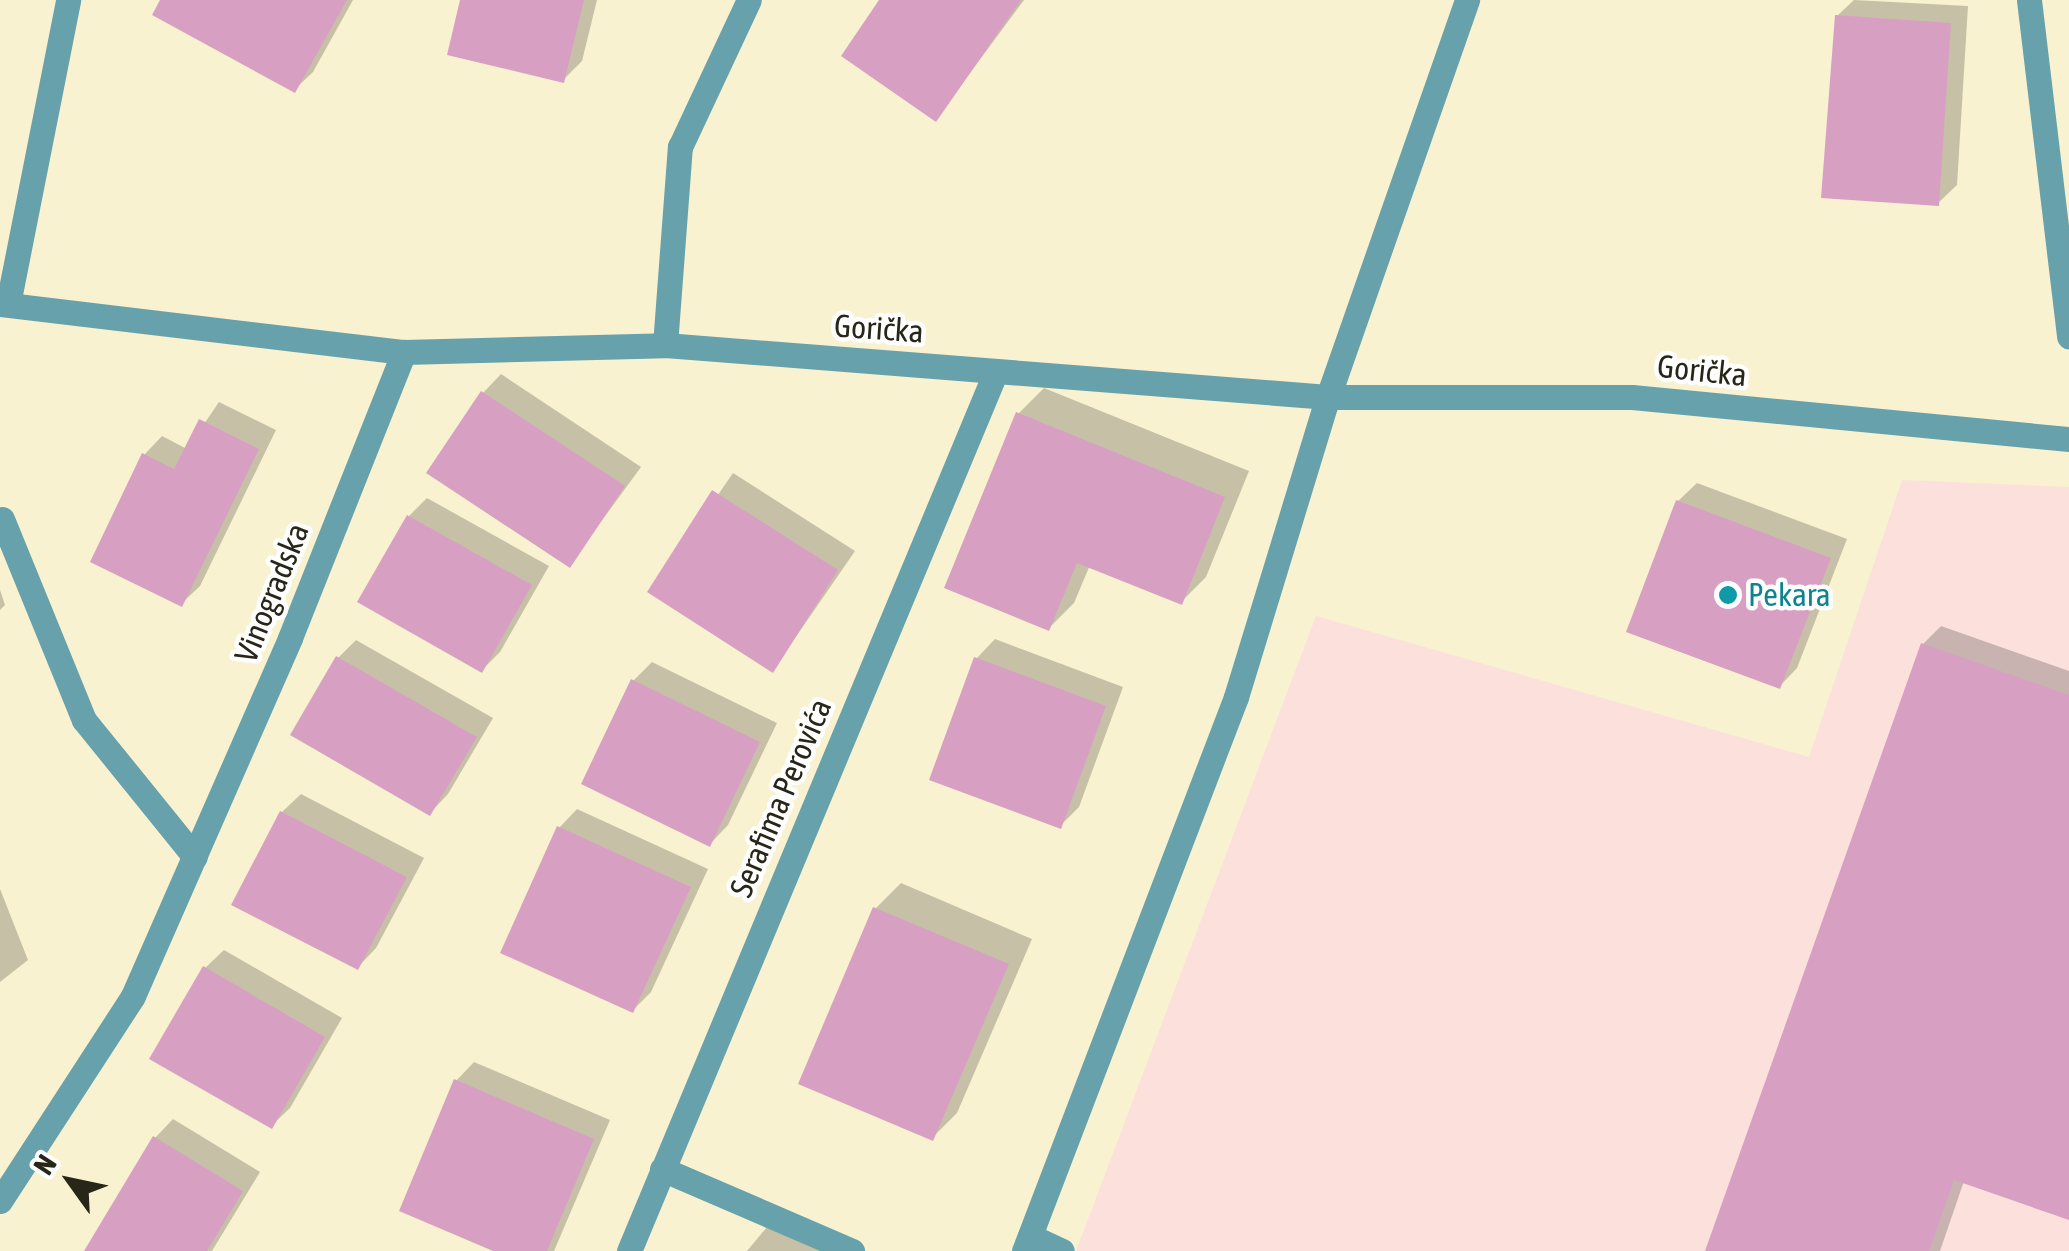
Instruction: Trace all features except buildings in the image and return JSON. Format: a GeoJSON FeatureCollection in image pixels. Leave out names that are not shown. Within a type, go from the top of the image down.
{"type":"FeatureCollection","features":[{"type":"Feature","properties":{"kind":"street","name":"Gorička"},"geometry":{"type":"LineString","coordinates":[[68,0],[4,304],[404,352],[665,345],[1328,397],[1632,397],[2069,439]]}},
{"type":"Feature","properties":{"kind":"street"},"geometry":{"type":"LineString","coordinates":[[665,345],[680,147],[749,0]]}},
{"type":"Feature","properties":{"kind":"street"},"geometry":{"type":"LineString","coordinates":[[1062,1251],[1027,1243],[1236,697],[1328,397],[1467,0]]}},
{"type":"Feature","properties":{"kind":"street"},"geometry":{"type":"LineString","coordinates":[[2028,0],[2069,337]]}},
{"type":"Feature","properties":{"kind":"street","name":"Vinogradska"},"geometry":{"type":"LineString","coordinates":[[0,1201],[133,996],[195,857],[404,352]]}},
{"type":"Feature","properties":{"kind":"street","name":"Serafima Perovića"},"geometry":{"type":"LineString","coordinates":[[629,1251],[996,371]]}},
{"type":"Feature","properties":{"kind":"street"},"geometry":{"type":"LineString","coordinates":[[2,519],[84,720],[195,857]]}},
{"type":"Feature","properties":{"kind":"street"},"geometry":{"type":"LineString","coordinates":[[662,1170],[852,1251]]}},
{"type":"Feature","properties":{"kind":"shaded area"},"geometry":{"type":"Polygon","coordinates":[[[1902,480],[2069,487],[2069,1251],[1076,1251],[1316,616],[1809,757],[1902,480]]]}},
{"type":"Feature","properties":{"kind":"place","name":"Pekara"},"geometry":{"type":"Point","coordinates":[1728,595]}}]}
